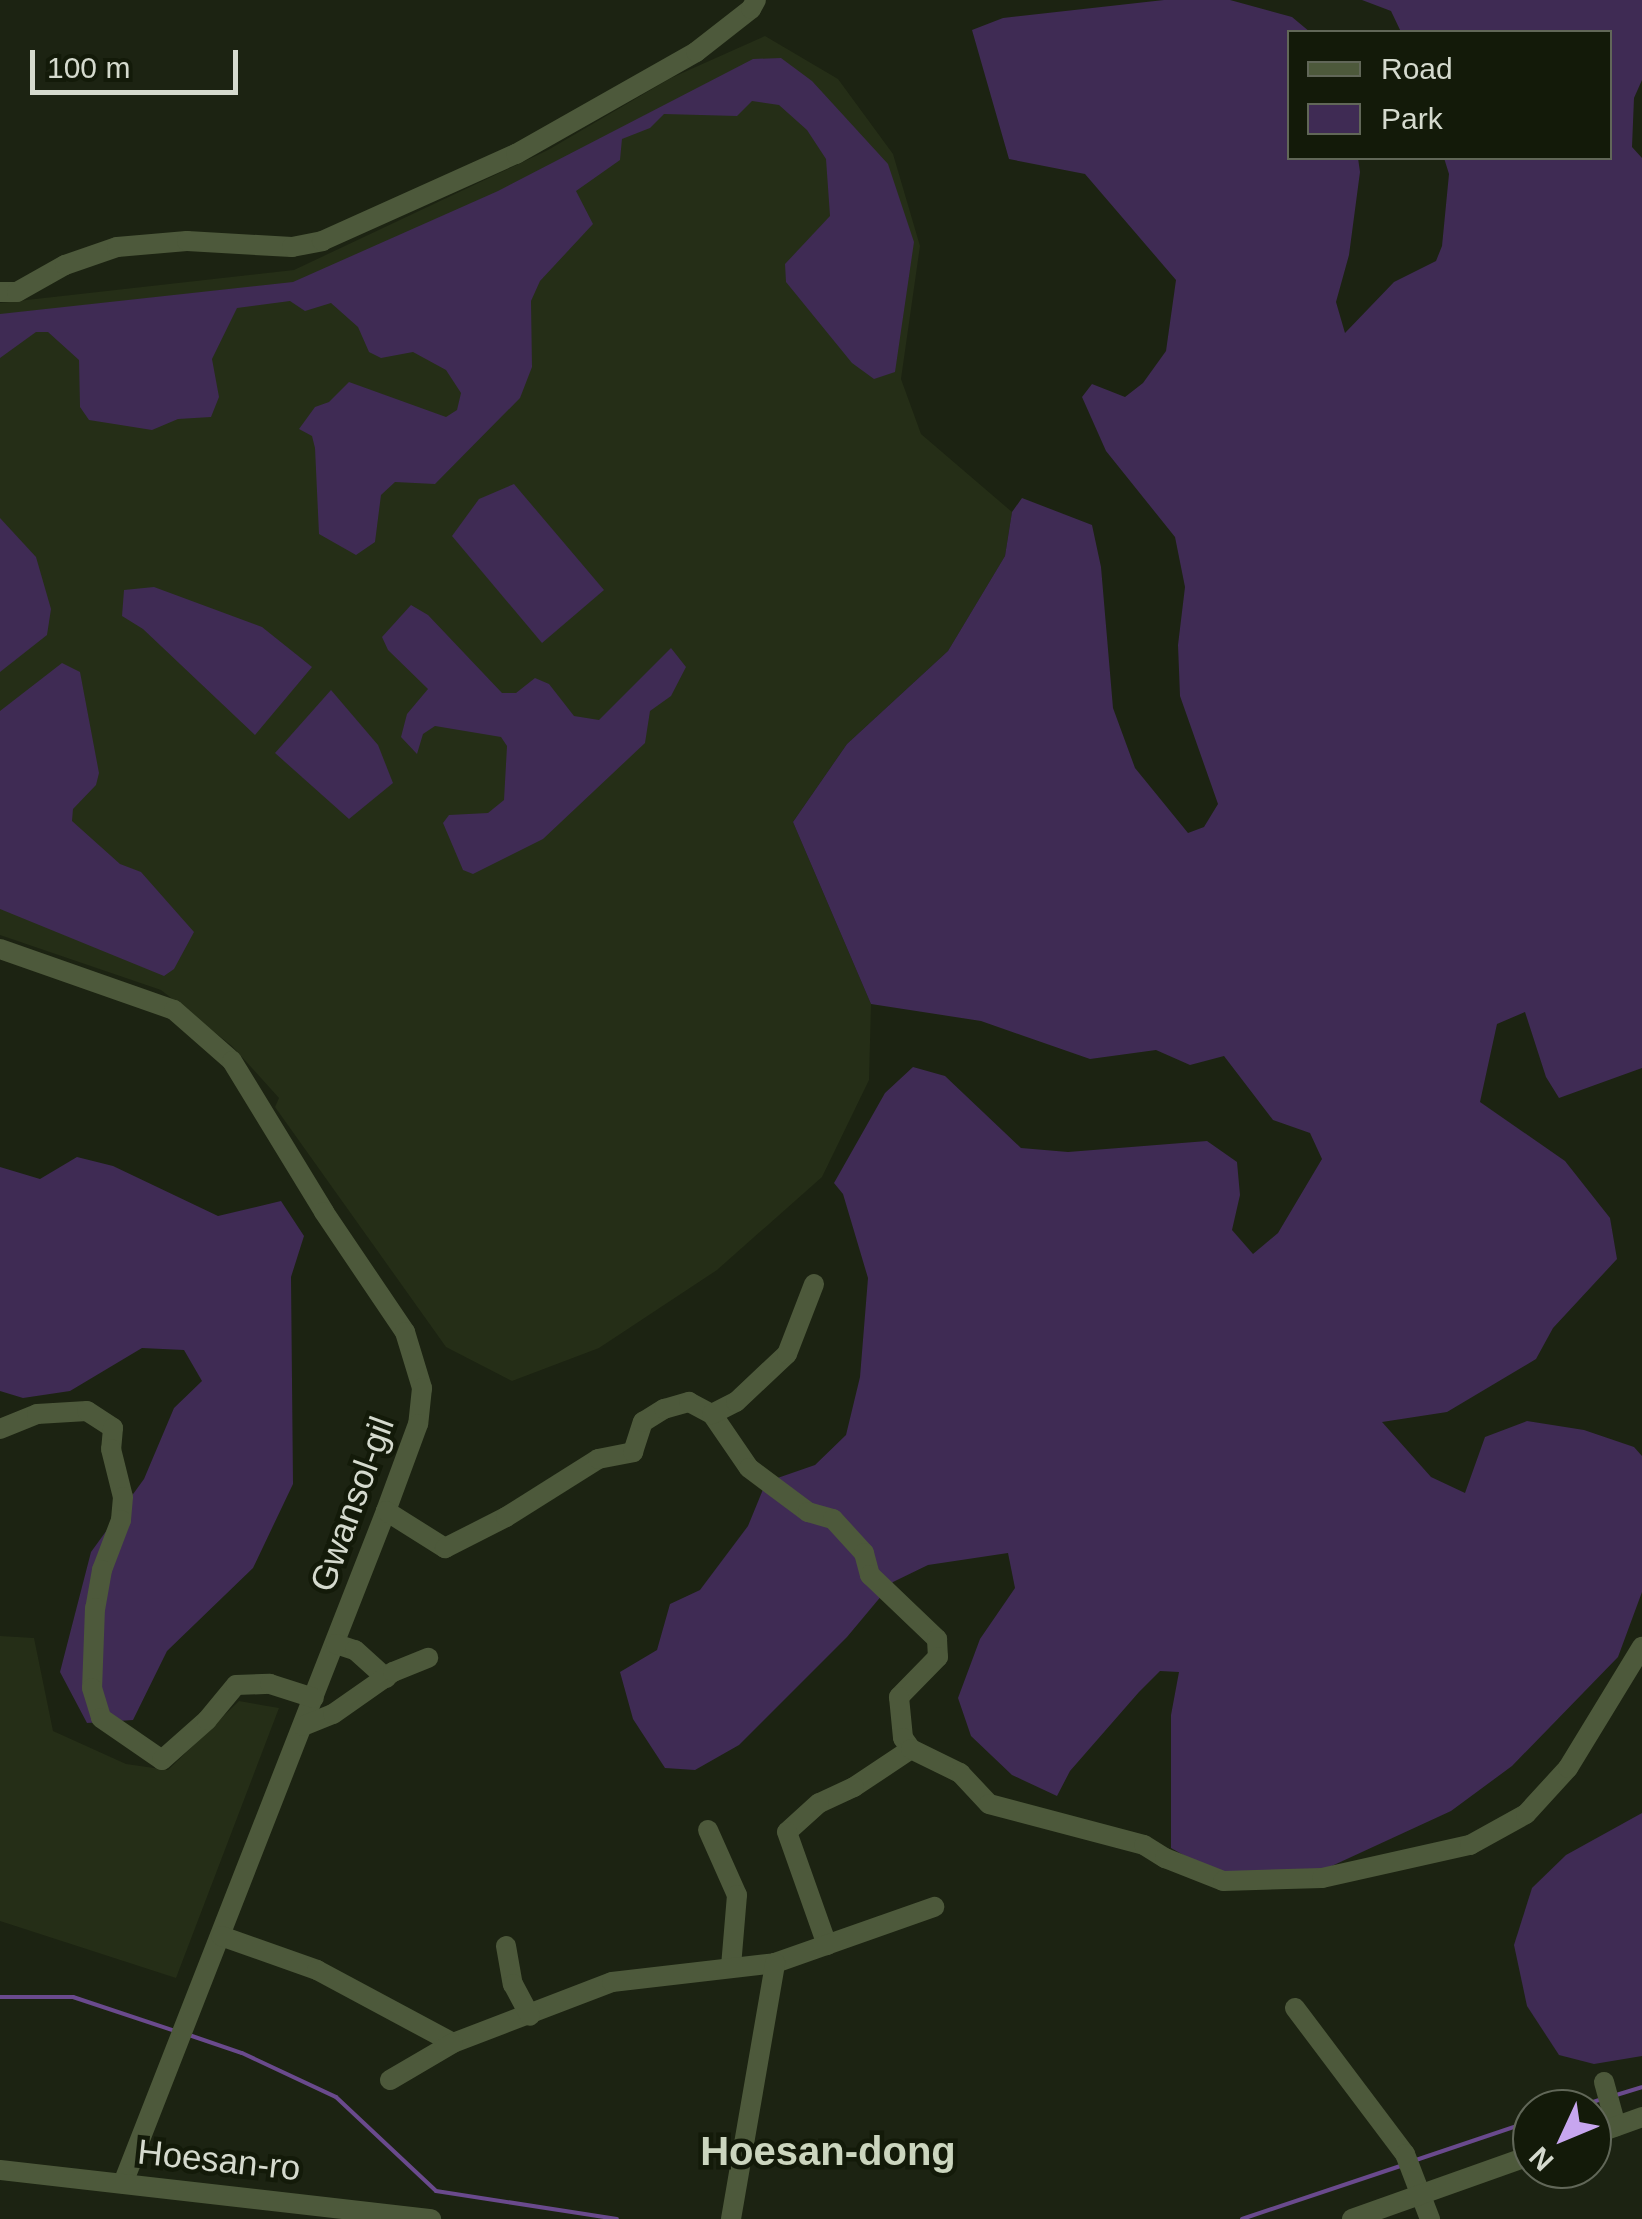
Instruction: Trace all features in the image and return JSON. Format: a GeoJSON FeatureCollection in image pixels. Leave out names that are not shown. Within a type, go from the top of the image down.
{"type":"FeatureCollection","features":[{"type":"Feature","properties":{"kind":"street"},"geometry":{"type":"LineString","coordinates":[[0,292],[16,292],[65,264],[117,247],[187,242],[292,247],[322,241],[516,154],[696,52],[756,0]]}},
{"type":"Feature","properties":{"kind":"street","name":"Gwansol-gil"},"geometry":{"type":"LineString","coordinates":[[0,949],[174,1010],[232,1061],[315,1198],[388,1304],[416,1359],[422,1388],[418,1424],[336,1644],[123,2183]]}},
{"type":"Feature","properties":{"kind":"street"},"geometry":{"type":"LineString","coordinates":[[712,1414],[736,1402],[787,1354],[814,1284]]}},
{"type":"Feature","properties":{"kind":"street"},"geometry":{"type":"LineString","coordinates":[[386,1511],[445,1548],[506,1517],[598,1458],[633,1452],[643,1422],[664,1408],[690,1402],[712,1414],[749,1468],[808,1512],[833,1519],[864,1553],[870,1575],[937,1639],[938,1657],[899,1697],[903,1738],[911,1749],[960,1774],[989,1804],[1144,1845],[1165,1858],[1224,1881],[1322,1878],[1470,1845],[1526,1814],[1568,1768],[1642,1647]]}},
{"type":"Feature","properties":{"kind":"street"},"geometry":{"type":"LineString","coordinates":[[0,1429],[36,1414],[87,1411],[113,1428],[112,1449],[123,1497],[121,1520],[102,1570],[95,1608],[92,1688],[102,1718],[162,1760],[207,1720],[236,1684],[270,1684],[314,1698]]}},
{"type":"Feature","properties":{"kind":"street"},"geometry":{"type":"LineString","coordinates":[[336,1644],[356,1650],[386,1678]]}},
{"type":"Feature","properties":{"kind":"street"},"geometry":{"type":"LineString","coordinates":[[304,1726],[333,1714],[386,1678],[428,1658]]}},
{"type":"Feature","properties":{"kind":"street"},"geometry":{"type":"LineString","coordinates":[[827,1945],[787,1832],[819,1803],[911,1749]]}},
{"type":"Feature","properties":{"kind":"street"},"geometry":{"type":"LineString","coordinates":[[708,1830],[738,1895],[731,1966]]}},
{"type":"Feature","properties":{"kind":"street"},"geometry":{"type":"LineString","coordinates":[[390,2080],[453,2042],[612,1982],[775,1963],[934,1907]]}},
{"type":"Feature","properties":{"kind":"street"},"geometry":{"type":"LineString","coordinates":[[221,1936],[317,1970],[453,2042]]}},
{"type":"Feature","properties":{"kind":"street"},"geometry":{"type":"LineString","coordinates":[[506,1946],[513,1984],[530,2016]]}},
{"type":"Feature","properties":{"kind":"street"},"geometry":{"type":"LineString","coordinates":[[732,2219],[775,1963]]}},
{"type":"Feature","properties":{"kind":"street"},"geometry":{"type":"LineString","coordinates":[[1295,2008],[1410,2162],[1430,2219]]}},
{"type":"Feature","properties":{"kind":"street"},"geometry":{"type":"LineString","coordinates":[[1612,2111],[1616,2126]]}},
{"type":"Feature","properties":{"kind":"street"},"geometry":{"type":"LineString","coordinates":[[1612,2128],[1642,2118]]}},
{"type":"Feature","properties":{"kind":"street"},"geometry":{"type":"LineString","coordinates":[[1352,2219],[1512,2163]]}},
{"type":"Feature","properties":{"kind":"street","name":"Hoesan-ro"},"geometry":{"type":"LineString","coordinates":[[0,2170],[430,2219]]}},
{"type":"Feature","properties":{"kind":"shaded area"},"geometry":{"type":"Polygon","coordinates":[[[765,36],[838,79],[893,154],[920,246],[901,379],[921,434],[1012,512],[1005,556],[948,651],[847,744],[793,822],[871,1004],[869,1080],[822,1177],[717,1270],[599,1348],[512,1381],[446,1347],[275,1107],[279,1098],[232,1046],[161,990],[0,935],[0,303],[294,270],[548,150],[671,78],[765,36]]]}},
{"type":"Feature","properties":{"kind":"shaded area"},"geometry":{"type":"Polygon","coordinates":[[[0,1636],[34,1638],[53,1731],[126,1764],[168,1770],[239,1701],[279,1708],[176,1978],[0,1921],[0,1636]]]}},
{"type":"Feature","properties":{"kind":"green space"},"geometry":{"type":"Polygon","coordinates":[[[1164,0],[1230,0],[1292,17],[1308,30],[1287,30],[1287,160],[1358,160],[1349,255],[1336,302],[1345,333],[1394,282],[1436,261],[1442,246],[1449,174],[1445,160],[1612,160],[1612,30],[1400,30],[1391,11],[1362,0],[1642,0],[1642,80],[1634,98],[1632,147],[1642,158],[1642,1068],[1559,1098],[1546,1077],[1525,1012],[1497,1024],[1480,1102],[1565,1161],[1610,1218],[1617,1259],[1553,1328],[1536,1359],[1447,1412],[1382,1422],[1431,1477],[1465,1493],[1485,1437],[1527,1421],[1584,1430],[1634,1447],[1642,1456],[1642,1592],[1618,1657],[1512,1766],[1451,1811],[1323,1870],[1270,1878],[1208,1869],[1171,1848],[1171,1715],[1179,1672],[1160,1671],[1139,1692],[1070,1771],[1057,1796],[1012,1775],[971,1736],[958,1698],[980,1639],[1015,1588],[1008,1553],[928,1565],[893,1582],[847,1637],[739,1745],[695,1770],[665,1768],[633,1719],[620,1672],[657,1650],[670,1604],[700,1590],[748,1526],[766,1482],[815,1465],[846,1435],[860,1377],[868,1278],[843,1194],[834,1183],[885,1093],[913,1067],[945,1076],[1021,1148],[1068,1152],[1207,1141],[1237,1162],[1240,1195],[1232,1230],[1253,1254],[1278,1233],[1322,1159],[1310,1133],[1273,1120],[1224,1056],[1190,1065],[1156,1050],[1090,1059],[981,1021],[871,1004],[793,822],[847,744],[948,651],[1005,556],[1012,512],[1022,498],[1092,525],[1101,567],[1113,708],[1135,768],[1188,833],[1204,827],[1218,804],[1180,696],[1178,645],[1185,587],[1175,537],[1106,451],[1082,397],[1092,384],[1125,397],[1143,383],[1166,351],[1176,280],[1085,174],[1009,159],[972,30],[1003,18],[1164,0]]]}},
{"type":"Feature","properties":{"kind":"green space"},"geometry":{"type":"Polygon","coordinates":[[[781,58],[812,81],[888,164],[914,242],[895,372],[874,379],[852,363],[786,282],[785,264],[830,216],[826,159],[807,130],[779,105],[752,101],[737,116],[664,114],[650,128],[622,139],[620,160],[576,191],[593,224],[540,281],[531,301],[532,367],[520,398],[435,484],[395,482],[381,495],[375,542],[356,555],[319,534],[315,448],[312,436],[299,429],[315,407],[329,402],[349,382],[446,417],[457,410],[461,393],[446,370],[413,352],[381,358],[369,352],[358,327],[331,303],[305,311],[290,301],[237,308],[212,359],[219,397],[211,417],[178,419],[152,430],[89,420],[80,407],[79,360],[48,332],[36,332],[0,358],[0,314],[293,282],[498,191],[753,59],[781,58]]]}},
{"type":"Feature","properties":{"kind":"green space"},"geometry":{"type":"Polygon","coordinates":[[[514,484],[604,590],[542,643],[452,536],[479,499],[514,484]]]}},
{"type":"Feature","properties":{"kind":"green space"},"geometry":{"type":"Polygon","coordinates":[[[0,518],[36,557],[51,609],[47,635],[0,672],[0,518]]]}},
{"type":"Feature","properties":{"kind":"green space"},"geometry":{"type":"Polygon","coordinates":[[[154,587],[262,627],[312,667],[255,735],[143,629],[122,616],[124,590],[154,587]]]}},
{"type":"Feature","properties":{"kind":"green space"},"geometry":{"type":"Polygon","coordinates":[[[411,605],[428,615],[502,693],[516,693],[535,678],[549,684],[574,716],[599,720],[671,648],[686,667],[671,696],[650,711],[645,743],[543,839],[473,874],[463,870],[443,823],[449,815],[488,813],[504,800],[507,746],[501,737],[435,726],[423,734],[417,754],[401,737],[407,714],[428,689],[388,650],[382,637],[411,605]]]}},
{"type":"Feature","properties":{"kind":"green space"},"geometry":{"type":"Polygon","coordinates":[[[62,663],[80,672],[99,773],[96,785],[73,809],[72,821],[120,864],[141,872],[194,932],[174,969],[164,976],[0,909],[0,711],[62,663]]]}},
{"type":"Feature","properties":{"kind":"green space"},"geometry":{"type":"Polygon","coordinates":[[[331,690],[378,745],[393,783],[349,819],[275,753],[331,690]]]}},
{"type":"Feature","properties":{"kind":"green space"},"geometry":{"type":"Polygon","coordinates":[[[77,1157],[113,1166],[218,1216],[281,1201],[304,1236],[291,1277],[293,1484],[253,1568],[167,1651],[133,1720],[87,1723],[60,1672],[91,1552],[144,1479],[174,1408],[202,1381],[184,1350],[142,1348],[70,1391],[23,1398],[0,1391],[0,1167],[40,1179],[77,1157]]]}},
{"type":"Feature","properties":{"kind":"green space"},"geometry":{"type":"Polygon","coordinates":[[[1642,1813],[1642,2056],[1594,2064],[1559,2055],[1527,2006],[1514,1945],[1532,1888],[1566,1855],[1642,1813]]]}},
{"type":"Feature","properties":{"kind":"waterway"},"geometry":{"type":"LineString","coordinates":[[0,1997],[73,1997],[175,2031]]}},
{"type":"Feature","properties":{"kind":"waterway"},"geometry":{"type":"LineString","coordinates":[[189,2035],[242,2053],[336,2097],[436,2191],[617,2219]]}},
{"type":"Feature","properties":{"kind":"waterway"},"geometry":{"type":"LineString","coordinates":[[1613,2096],[1642,2087]]}},
{"type":"Feature","properties":{"kind":"waterway"},"geometry":{"type":"LineString","coordinates":[[1413,2161],[1512,2128]]}},
{"type":"Feature","properties":{"kind":"waterway"},"geometry":{"type":"LineString","coordinates":[[1242,2219],[1400,2166]]}},
{"type":"Feature","properties":{"kind":"district","name":"Hoesan-dong"},"geometry":{"type":"Point","coordinates":[828,2151]}}]}
